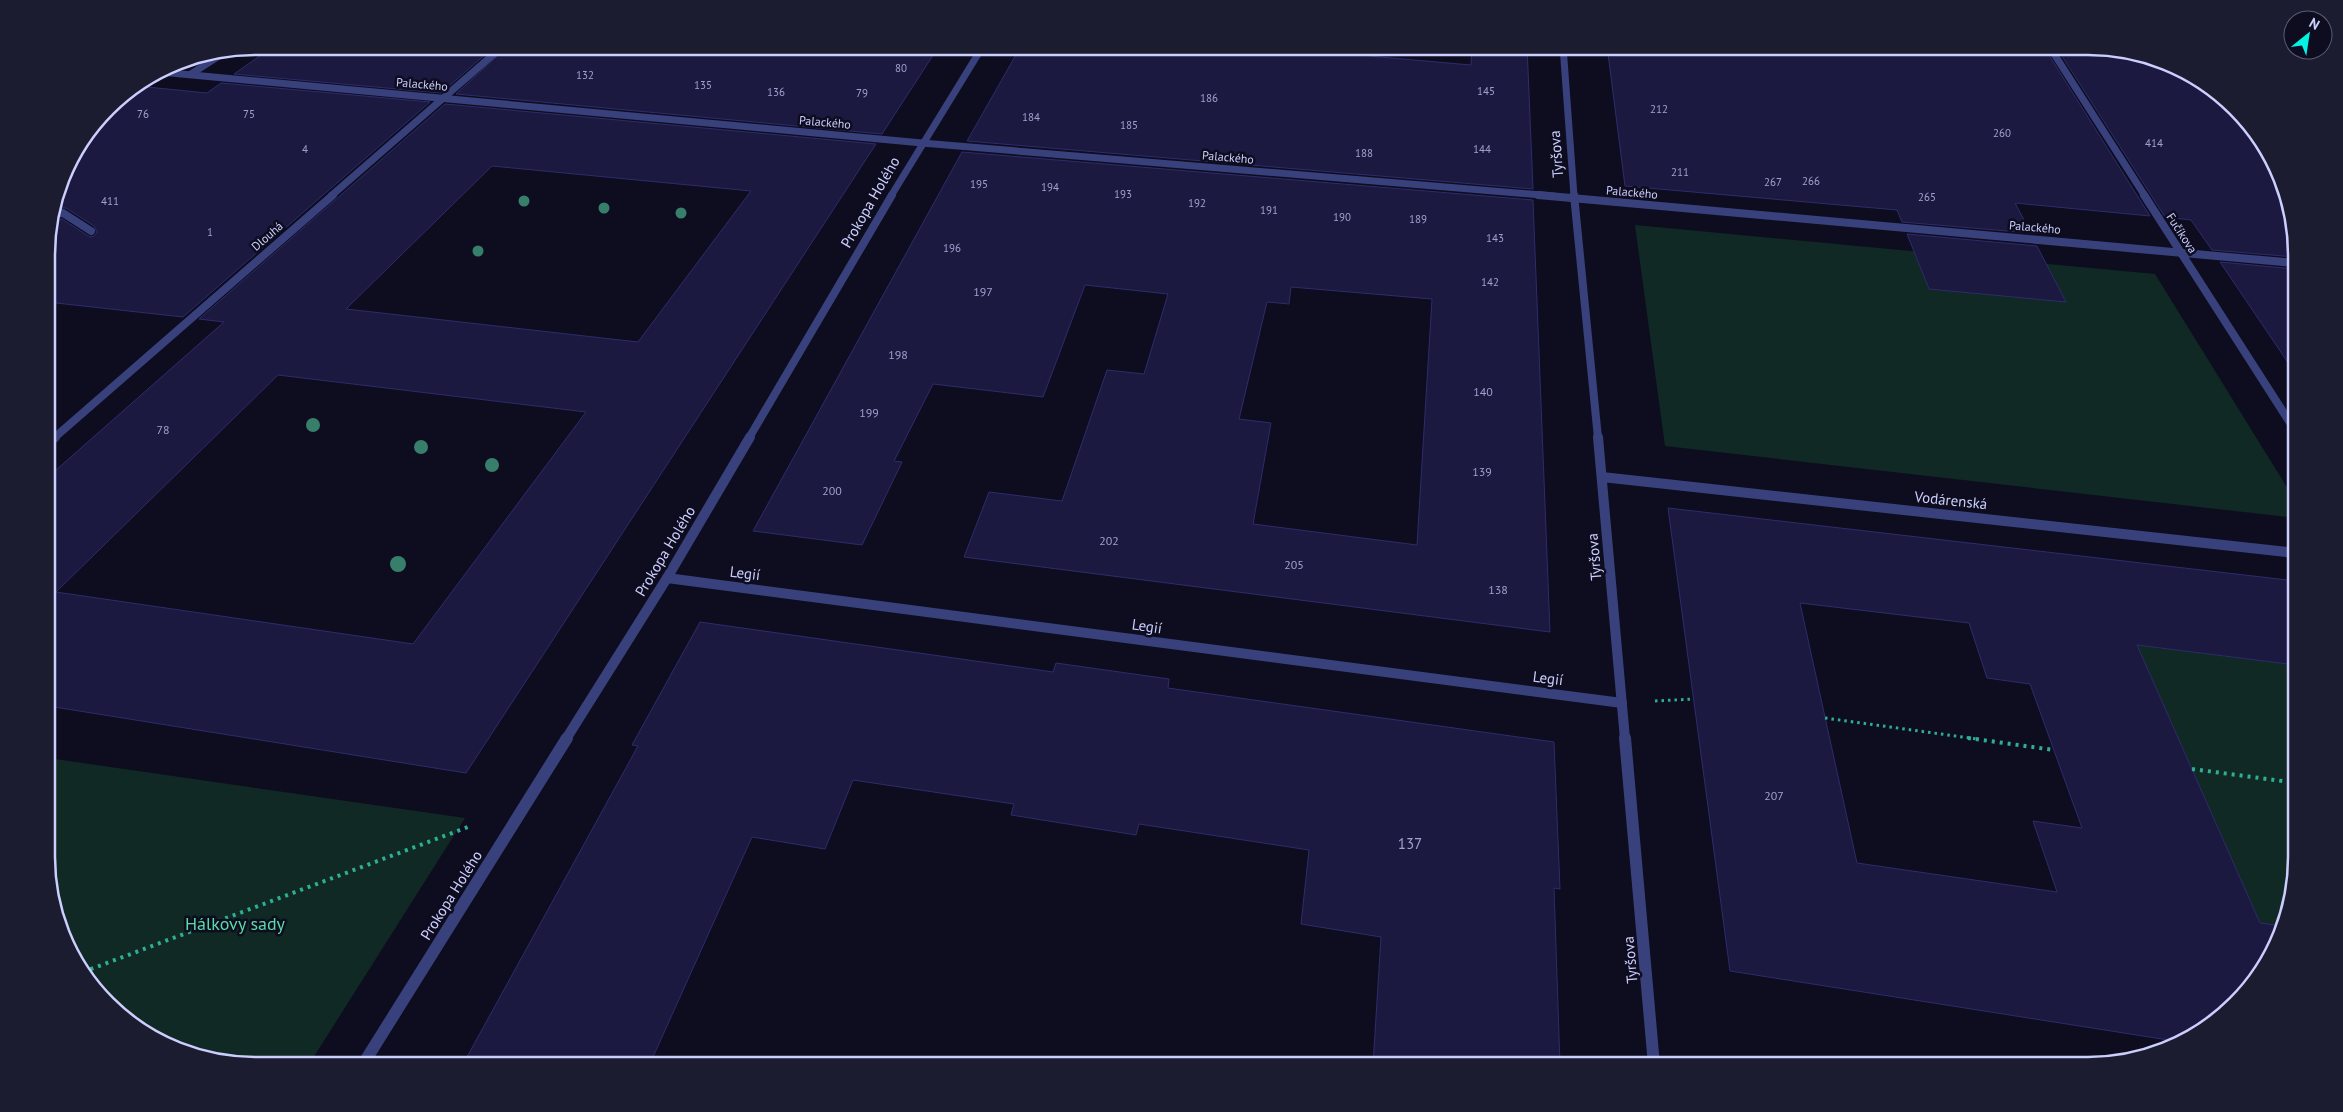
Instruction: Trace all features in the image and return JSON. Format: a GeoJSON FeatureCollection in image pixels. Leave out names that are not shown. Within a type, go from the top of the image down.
{"type":"FeatureCollection","features":[{"type":"Feature","properties":{"kind":"street","name":"Dlouhá"},"geometry":{"type":"LineString","coordinates":[[55,437],[493,55]]}},
{"type":"Feature","properties":{"kind":"street","name":"Prokopa Holého"},"geometry":{"type":"LineString","coordinates":[[368,1057],[667,578],[922,143],[977,55]]}},
{"type":"Feature","properties":{"kind":"street","name":"Tyršova"},"geometry":{"type":"LineString","coordinates":[[1564,55],[1574,198],[1602,477],[1653,1057]]}},
{"type":"Feature","properties":{"kind":"street","name":"Fučíkova"},"geometry":{"type":"LineString","coordinates":[[2055,55],[2288,420]]}},
{"type":"Feature","properties":{"kind":"street"},"geometry":{"type":"LineString","coordinates":[[191,74],[213,60]]}},
{"type":"Feature","properties":{"kind":"street","name":"Palackého"},"geometry":{"type":"LineString","coordinates":[[173,73],[922,143],[1574,198],[2288,262]]}},
{"type":"Feature","properties":{"kind":"street"},"geometry":{"type":"LineString","coordinates":[[60,213],[63,213],[91,231]]}},
{"type":"Feature","properties":{"kind":"street","name":"Vodárenská"},"geometry":{"type":"LineString","coordinates":[[1602,477],[2288,552]]}},
{"type":"Feature","properties":{"kind":"street","name":"Legií"},"geometry":{"type":"LineString","coordinates":[[667,578],[1622,703]]}},
{"type":"Feature","properties":{"kind":"path"},"geometry":{"type":"LineString","coordinates":[[1825,718],[2054,750]]}},
{"type":"Feature","properties":{"kind":"path"},"geometry":{"type":"LineString","coordinates":[[2192,769],[2288,782]]}},
{"type":"Feature","properties":{"kind":"path"},"geometry":{"type":"LineString","coordinates":[[90,969],[470,826]]}},
{"type":"Feature","properties":{"kind":"green space"},"geometry":{"type":"Polygon","coordinates":[[[1635,225],[2155,274],[2288,489],[2288,517],[1665,446],[1635,225]]]}},
{"type":"Feature","properties":{"kind":"green space"},"geometry":{"type":"Polygon","coordinates":[[[2137,645],[2288,664],[2288,870],[2284,896],[2276,925],[2260,923],[2137,645]]]}},
{"type":"Feature","properties":{"kind":"green space","name":"Hálkovy sady"},"geometry":{"type":"Polygon","coordinates":[[[55,759],[465,818],[314,1057],[242,1057],[216,1053],[191,1046],[155,1030],[133,1016],[105,989],[82,957],[66,921],[59,896],[55,870],[55,759]]]}},
{"type":"Feature","properties":{"kind":"building"},"geometry":{"type":"Polygon","coordinates":[[[261,55],[485,55],[441,93],[234,74],[261,55]]]}},
{"type":"Feature","properties":{"kind":"building"},"geometry":{"type":"Polygon","coordinates":[[[498,55],[933,55],[882,134],[456,94],[498,55]]]}},
{"type":"Feature","properties":{"kind":"building"},"geometry":{"type":"Polygon","coordinates":[[[1016,55],[1369,55],[1471,65],[1472,55],[1527,55],[1533,189],[967,141],[1016,55]]]}},
{"type":"Feature","properties":{"kind":"building"},"geometry":{"type":"Polygon","coordinates":[[[1608,55],[2049,55],[2150,216],[2015,203],[2031,233],[1902,222],[1897,210],[1625,186],[1608,55]]]}},
{"type":"Feature","properties":{"kind":"building"},"geometry":{"type":"Polygon","coordinates":[[[2061,55],[2101,55],[2139,62],[2164,70],[2210,96],[2247,133],[2273,179],[2284,216],[2288,256],[2212,250],[2191,220],[2165,217],[2061,55]]]}},
{"type":"Feature","properties":{"kind":"building"},"geometry":{"type":"Polygon","coordinates":[[[221,83],[430,102],[183,317],[55,303],[55,242],[58,219],[62,219],[90,237],[94,236],[97,232],[94,226],[66,208],[61,208],[70,179],[96,133],[133,96],[147,87],[207,93],[221,83]]]}},
{"type":"Feature","properties":{"kind":"building"},"geometry":{"type":"Polygon","coordinates":[[[445,104],[876,144],[466,773],[55,707],[55,471],[224,322],[199,319],[445,104]],[[492,166],[346,309],[638,342],[751,191],[492,166]],[[278,375],[56,592],[413,644],[586,412],[278,375]]]}},
{"type":"Feature","properties":{"kind":"building"},"geometry":{"type":"Polygon","coordinates":[[[962,152],[1533,200],[1550,632],[964,557],[989,492],[1062,501],[1107,370],[1144,374],[1168,294],[1085,285],[1043,397],[933,384],[894,461],[902,462],[862,545],[753,531],[962,152]],[[1291,287],[1289,304],[1267,302],[1239,419],[1271,423],[1253,524],[1417,545],[1432,299],[1291,287]]]}},
{"type":"Feature","properties":{"kind":"building"},"geometry":{"type":"Polygon","coordinates":[[[1907,234],[2037,246],[2066,302],[1929,289],[1907,234]]]}},
{"type":"Feature","properties":{"kind":"building"},"geometry":{"type":"Polygon","coordinates":[[[2220,262],[2288,268],[2288,363],[2220,262]]]}},
{"type":"Feature","properties":{"kind":"building"},"geometry":{"type":"Polygon","coordinates":[[[1668,508],[2288,580],[2288,664],[2137,645],[2260,923],[2276,925],[2261,957],[2238,989],[2210,1016],[2168,1040],[1730,971],[1668,508]],[[1800,603],[1857,863],[2057,892],[2033,821],[2082,828],[2030,684],[1987,678],[1969,623],[1800,603]]]}},
{"type":"Feature","properties":{"kind":"building"},"geometry":{"type":"Polygon","coordinates":[[[700,622],[1053,672],[1056,663],[1169,679],[1168,688],[1554,742],[1560,889],[1554,888],[1560,1057],[1374,1057],[1381,937],[1301,924],[1309,850],[1139,824],[1136,835],[1011,815],[1014,804],[853,780],[825,849],[752,837],[653,1057],[467,1057],[638,746],[632,745],[700,622]]]}}]}
